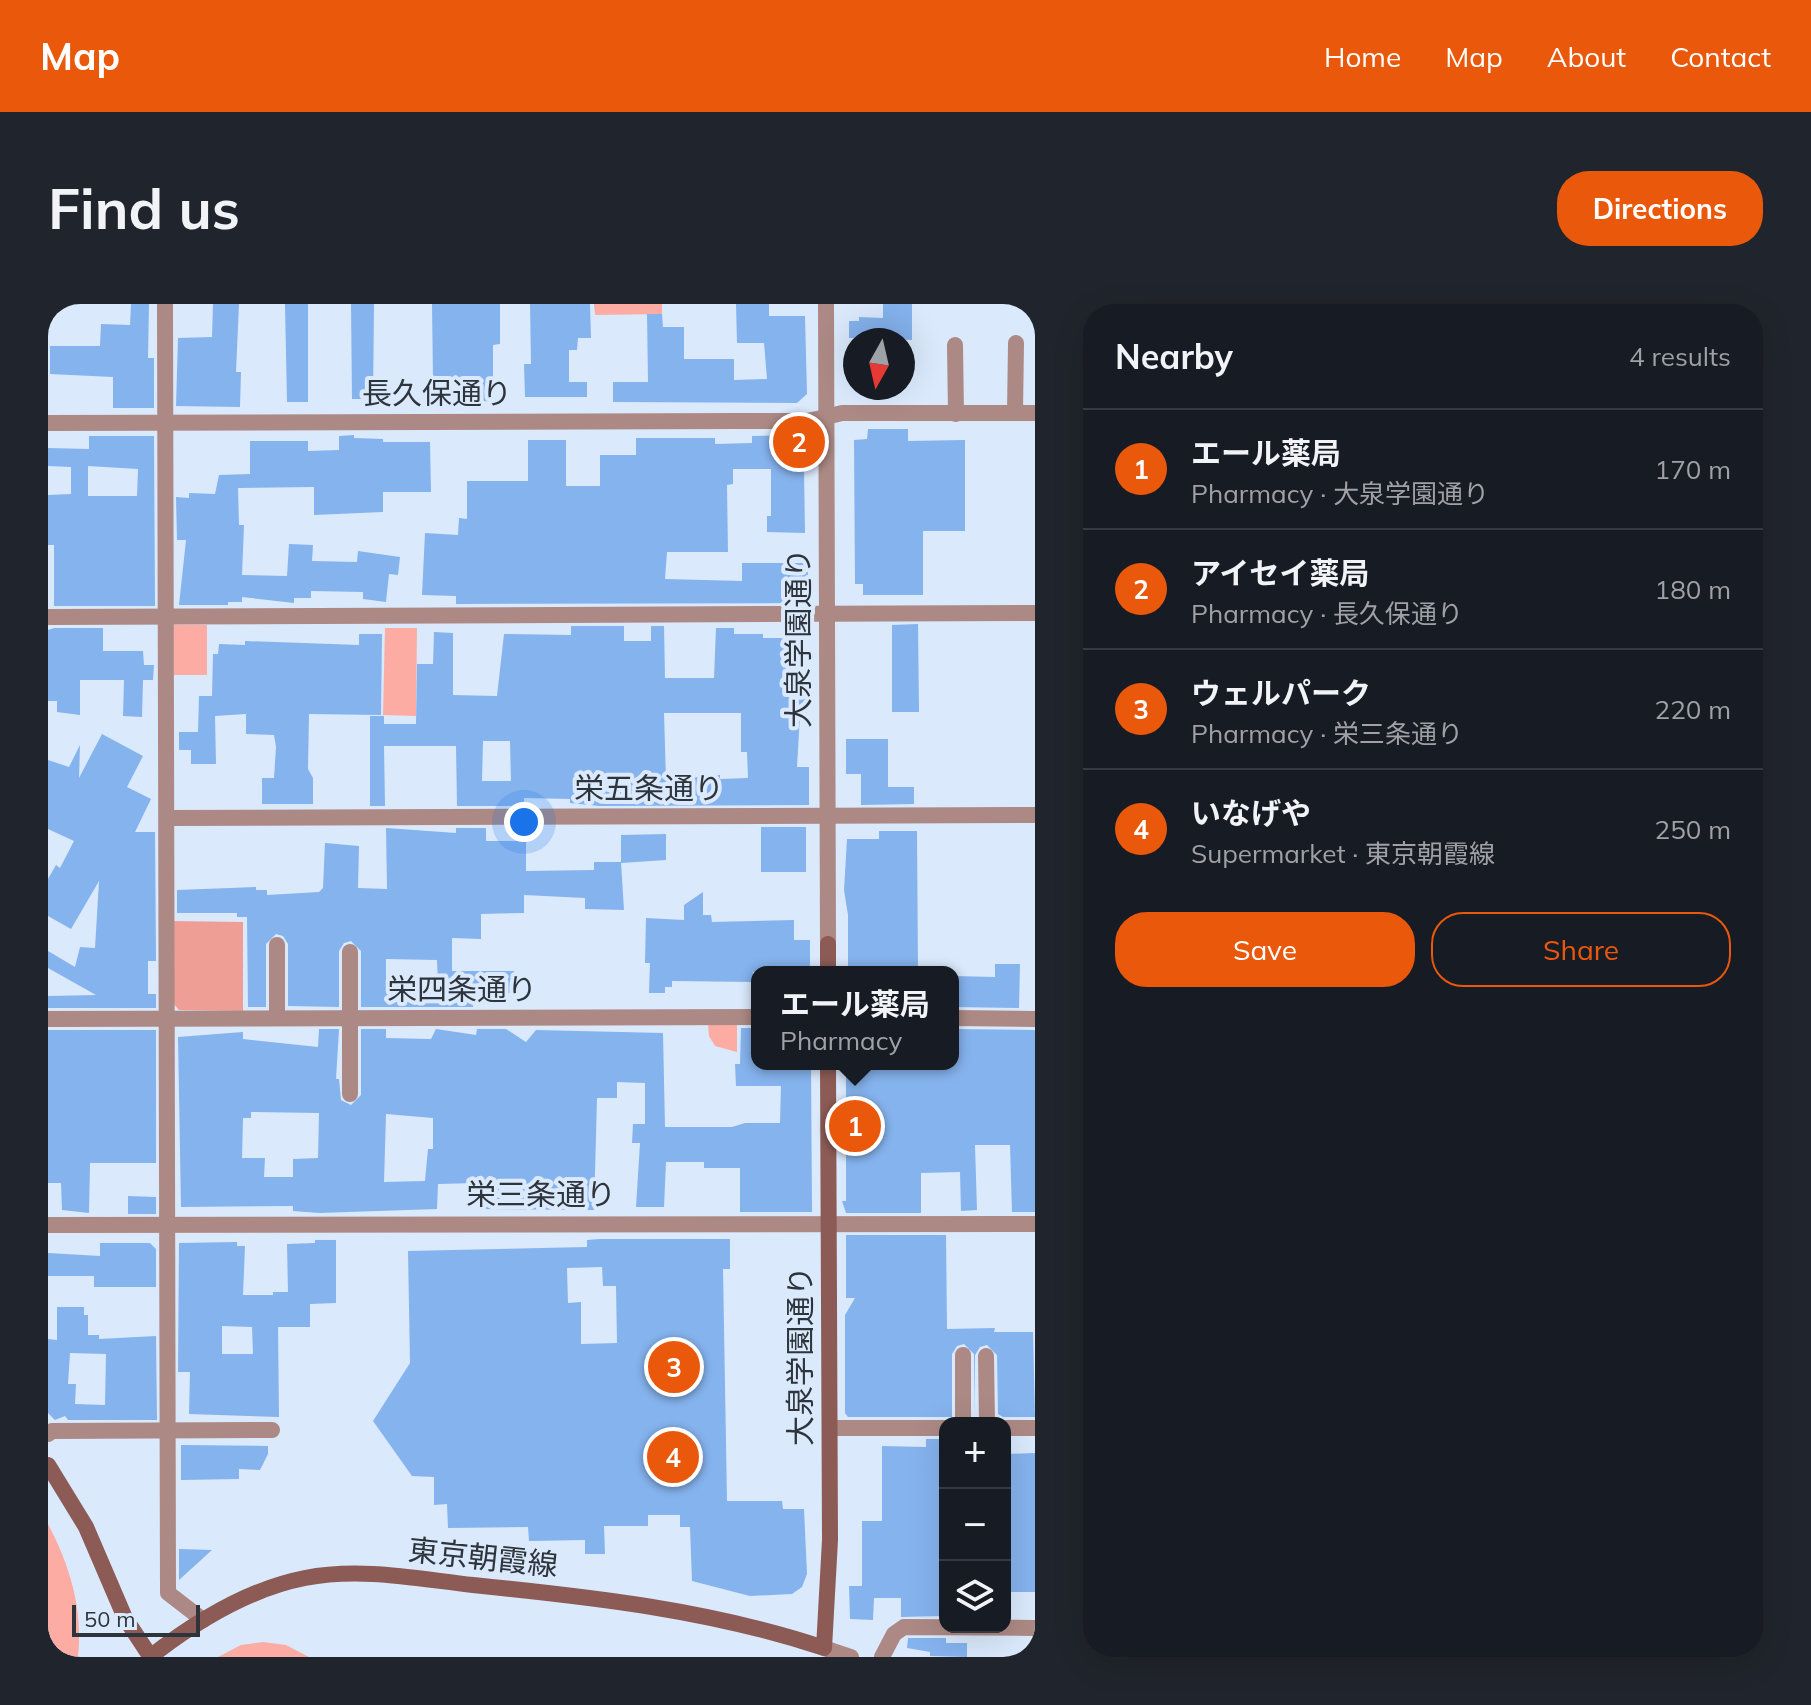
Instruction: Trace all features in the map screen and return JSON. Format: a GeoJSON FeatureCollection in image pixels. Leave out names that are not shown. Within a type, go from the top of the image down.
{"type":"FeatureCollection","features":[{"type":"Feature","properties":{"kind":"main road","name":"大泉学園通り"},"geometry":{"type":"LineString","coordinates":[[828,944],[828,966]]}},
{"type":"Feature","properties":{"kind":"main road","name":"大泉学園通り"},"geometry":{"type":"LineString","coordinates":[[824,1648],[830,1587],[828,1070]]}},
{"type":"Feature","properties":{"kind":"main road","name":"東京朝霞線"},"geometry":{"type":"LineString","coordinates":[[48,1465],[86,1527],[125,1618],[150,1657],[203,1620],[263,1590],[302,1579],[352,1573],[646,1605],[753,1627],[824,1648]]}},
{"type":"Feature","properties":{"kind":"street"},"geometry":{"type":"LineString","coordinates":[[165,304],[168,1593],[203,1620]]}},
{"type":"Feature","properties":{"kind":"street","name":"大泉学園通り"},"geometry":{"type":"LineString","coordinates":[[826,304],[828,944]]}},
{"type":"Feature","properties":{"kind":"street"},"geometry":{"type":"LineString","coordinates":[[1015,413],[1016,343]]}},
{"type":"Feature","properties":{"kind":"street"},"geometry":{"type":"LineString","coordinates":[[955,345],[956,414]]}},
{"type":"Feature","properties":{"kind":"street","name":"長久保通り"},"geometry":{"type":"LineString","coordinates":[[48,423],[780,421],[842,413],[1035,413]]}},
{"type":"Feature","properties":{"kind":"street"},"geometry":{"type":"LineString","coordinates":[[48,617],[1035,613]]}},
{"type":"Feature","properties":{"kind":"street","name":"栄五条通り"},"geometry":{"type":"LineString","coordinates":[[167,818],[1035,815]]}},
{"type":"Feature","properties":{"kind":"street"},"geometry":{"type":"LineString","coordinates":[[277,945],[277,1018]]}},
{"type":"Feature","properties":{"kind":"street"},"geometry":{"type":"LineString","coordinates":[[350,952],[350,1094]]}},
{"type":"Feature","properties":{"kind":"street","name":"栄四条通り"},"geometry":{"type":"LineString","coordinates":[[48,1019],[751,1017]]}},
{"type":"Feature","properties":{"kind":"street"},"geometry":{"type":"LineString","coordinates":[[959,1018],[1035,1019]]}},
{"type":"Feature","properties":{"kind":"street","name":"栄三条通り"},"geometry":{"type":"LineString","coordinates":[[48,1225],[1035,1224]]}},
{"type":"Feature","properties":{"kind":"street"},"geometry":{"type":"LineString","coordinates":[[963,1355],[963,1417]]}},
{"type":"Feature","properties":{"kind":"street"},"geometry":{"type":"LineString","coordinates":[[986,1356],[987,1417]]}},
{"type":"Feature","properties":{"kind":"street"},"geometry":{"type":"LineString","coordinates":[[830,1428],[939,1428]]}},
{"type":"Feature","properties":{"kind":"street"},"geometry":{"type":"LineString","coordinates":[[1011,1428],[1035,1428]]}},
{"type":"Feature","properties":{"kind":"street"},"geometry":{"type":"LineString","coordinates":[[48,1434],[52,1431],[272,1430]]}},
{"type":"Feature","properties":{"kind":"street"},"geometry":{"type":"LineString","coordinates":[[882,1657],[894,1634],[904,1627],[1035,1628]]}},
{"type":"Feature","properties":{"kind":"street"},"geometry":{"type":"LineString","coordinates":[[824,1648],[851,1657]]}},
{"type":"Feature","properties":{"kind":"shaded area"},"geometry":{"type":"Polygon","coordinates":[[[594,304],[662,304],[662,314],[595,315],[594,304]]]}},
{"type":"Feature","properties":{"kind":"shaded area"},"geometry":{"type":"Polygon","coordinates":[[[173,625],[207,625],[207,675],[174,675],[173,625]]]}},
{"type":"Feature","properties":{"kind":"shaded area"},"geometry":{"type":"Polygon","coordinates":[[[385,628],[417,628],[416,716],[383,715],[385,628]]]}},
{"type":"Feature","properties":{"kind":"shaded area"},"geometry":{"type":"Polygon","coordinates":[[[173,921],[243,922],[243,1011],[179,1010],[173,1003],[173,921]]]}},
{"type":"Feature","properties":{"kind":"shaded area"},"geometry":{"type":"Polygon","coordinates":[[[708,1024],[737,1024],[737,1052],[715,1046],[709,1036],[708,1024]]]}},
{"type":"Feature","properties":{"kind":"shaded area"},"geometry":{"type":"Polygon","coordinates":[[[48,1524],[63,1556],[77,1605],[78,1657],[48,1657],[48,1524]]]}},
{"type":"Feature","properties":{"kind":"shaded area"},"geometry":{"type":"Polygon","coordinates":[[[263,1642],[286,1645],[309,1657],[218,1657],[241,1645],[263,1642]]]}},
{"type":"Feature","properties":{"kind":"building"},"geometry":{"type":"Polygon","coordinates":[[[131,304],[149,304],[148,358],[154,358],[154,408],[113,408],[113,377],[50,374],[50,346],[100,346],[101,324],[130,325],[131,304]]]}},
{"type":"Feature","properties":{"kind":"building"},"geometry":{"type":"Polygon","coordinates":[[[213,304],[239,304],[236,372],[241,372],[240,407],[176,406],[178,338],[212,337],[213,304]]]}},
{"type":"Feature","properties":{"kind":"building"},"geometry":{"type":"Polygon","coordinates":[[[285,304],[308,304],[308,402],[287,402],[285,304]]]}},
{"type":"Feature","properties":{"kind":"building"},"geometry":{"type":"Polygon","coordinates":[[[351,304],[374,304],[373,399],[352,399],[351,304]]]}},
{"type":"Feature","properties":{"kind":"building"},"geometry":{"type":"Polygon","coordinates":[[[432,304],[500,304],[500,344],[493,345],[493,401],[462,402],[462,380],[433,380],[432,304]]]}},
{"type":"Feature","properties":{"kind":"building"},"geometry":{"type":"Polygon","coordinates":[[[530,304],[590,304],[591,338],[578,338],[577,350],[569,350],[569,382],[587,382],[587,397],[525,397],[524,364],[531,364],[530,304]]]}},
{"type":"Feature","properties":{"kind":"building"},"geometry":{"type":"Polygon","coordinates":[[[736,304],[769,304],[769,316],[805,316],[807,394],[797,403],[613,402],[613,382],[648,382],[647,314],[662,314],[663,327],[684,327],[684,359],[734,359],[734,380],[767,379],[764,343],[737,343],[736,304]]]}},
{"type":"Feature","properties":{"kind":"building"},"geometry":{"type":"Polygon","coordinates":[[[883,304],[912,304],[912,328],[849,328],[849,321],[859,321],[859,317],[883,318],[883,304]]]}},
{"type":"Feature","properties":{"kind":"building"},"geometry":{"type":"Polygon","coordinates":[[[868,429],[908,429],[908,441],[965,440],[965,531],[923,531],[923,595],[863,595],[863,584],[855,584],[854,440],[867,439],[868,429]]]}},
{"type":"Feature","properties":{"kind":"building"},"geometry":{"type":"Polygon","coordinates":[[[354,435],[354,438],[383,439],[383,442],[430,442],[431,492],[383,492],[383,512],[314,515],[314,487],[238,488],[239,525],[244,525],[242,575],[287,576],[289,544],[313,545],[312,561],[357,562],[358,551],[400,557],[398,575],[389,574],[386,602],[363,599],[363,592],[311,591],[311,598],[294,598],[294,603],[242,597],[242,602],[228,602],[228,605],[179,605],[186,540],[177,540],[176,497],[189,498],[189,493],[215,494],[219,475],[250,474],[250,441],[308,441],[308,451],[339,450],[339,436],[354,435]]]}},
{"type":"Feature","properties":{"kind":"building"},"geometry":{"type":"Polygon","coordinates":[[[803,435],[809,442],[809,469],[804,469],[805,533],[767,532],[767,516],[771,516],[771,469],[733,469],[733,484],[727,485],[728,552],[667,552],[665,579],[742,581],[742,563],[808,563],[808,603],[456,604],[456,596],[422,595],[425,533],[458,535],[459,518],[467,519],[467,481],[528,481],[528,440],[566,440],[566,486],[600,486],[600,455],[636,455],[636,438],[715,438],[715,444],[752,443],[752,436],[803,435]]]}},
{"type":"Feature","properties":{"kind":"building"},"geometry":{"type":"Polygon","coordinates":[[[89,436],[154,436],[155,606],[54,606],[54,545],[48,545],[48,495],[71,494],[71,467],[48,466],[48,448],[89,449],[89,436]],[[88,466],[88,496],[137,496],[138,469],[88,466]]]}},
{"type":"Feature","properties":{"kind":"building"},"geometry":{"type":"Polygon","coordinates":[[[918,624],[919,712],[892,712],[892,625],[918,624]]]}},
{"type":"Feature","properties":{"kind":"building"},"geometry":{"type":"Polygon","coordinates":[[[571,626],[624,626],[624,641],[651,641],[651,626],[664,626],[665,678],[714,678],[716,628],[734,628],[734,634],[763,634],[763,638],[799,638],[800,669],[807,669],[807,713],[800,715],[797,767],[809,767],[809,805],[599,806],[570,803],[570,799],[524,798],[524,806],[457,806],[456,746],[384,746],[385,806],[370,806],[370,716],[384,716],[384,724],[416,724],[417,664],[433,664],[434,632],[453,633],[453,695],[497,696],[504,634],[571,635],[571,626]],[[664,713],[666,780],[720,775],[720,779],[748,778],[747,752],[741,752],[741,713],[664,713]],[[483,741],[482,781],[511,781],[510,741],[483,741]]]}},
{"type":"Feature","properties":{"kind":"building"},"geometry":{"type":"Polygon","coordinates":[[[103,628],[103,651],[143,651],[144,665],[154,665],[153,680],[143,680],[142,717],[123,716],[124,680],[80,680],[80,715],[57,712],[57,701],[48,701],[48,630],[103,628]]]}},
{"type":"Feature","properties":{"kind":"building"},"geometry":{"type":"Polygon","coordinates":[[[359,634],[382,634],[381,715],[309,714],[308,769],[313,778],[313,804],[262,804],[262,778],[274,778],[274,735],[246,734],[246,714],[215,716],[216,764],[191,764],[191,750],[179,750],[179,732],[198,732],[199,696],[212,696],[213,654],[218,654],[219,644],[245,645],[245,641],[359,645],[359,634]]]}},
{"type":"Feature","properties":{"kind":"building"},"geometry":{"type":"Polygon","coordinates":[[[102,734],[143,756],[127,787],[151,799],[135,832],[155,832],[156,961],[148,961],[148,994],[156,994],[156,1008],[48,1008],[48,996],[96,995],[48,968],[48,951],[75,967],[80,947],[95,948],[99,881],[71,929],[48,916],[48,879],[56,865],[60,868],[74,841],[48,829],[48,760],[69,767],[80,745],[79,778],[102,734]]]}},
{"type":"Feature","properties":{"kind":"building"},"geometry":{"type":"Polygon","coordinates":[[[846,739],[888,739],[888,787],[914,787],[914,804],[861,805],[861,774],[846,774],[846,739]]]}},
{"type":"Feature","properties":{"kind":"building"},"geometry":{"type":"Polygon","coordinates":[[[761,827],[806,827],[806,872],[761,872],[761,827]]]}},
{"type":"Feature","properties":{"kind":"building"},"geometry":{"type":"Polygon","coordinates":[[[386,828],[456,833],[456,828],[486,828],[486,841],[526,841],[526,871],[594,870],[594,862],[621,862],[624,910],[585,909],[585,898],[524,895],[524,913],[481,914],[481,939],[452,938],[452,971],[514,971],[514,993],[473,993],[473,1007],[361,1007],[361,951],[351,941],[344,943],[339,951],[339,1007],[288,1006],[288,944],[283,936],[276,934],[266,944],[266,1007],[248,1007],[247,917],[237,917],[237,913],[177,913],[177,890],[256,887],[256,890],[267,890],[267,895],[319,892],[323,888],[325,843],[359,846],[358,888],[387,889],[386,828]],[[386,959],[386,985],[438,986],[437,960],[386,959]]]}},
{"type":"Feature","properties":{"kind":"building"},"geometry":{"type":"Polygon","coordinates":[[[879,831],[917,831],[918,966],[848,966],[848,915],[844,890],[847,839],[879,839],[879,831]]]}},
{"type":"Feature","properties":{"kind":"building"},"geometry":{"type":"Polygon","coordinates":[[[666,834],[666,860],[621,863],[621,835],[666,834]]]}},
{"type":"Feature","properties":{"kind":"building"},"geometry":{"type":"Polygon","coordinates":[[[703,892],[703,915],[711,915],[712,922],[794,920],[794,940],[810,940],[810,966],[751,966],[751,982],[672,981],[672,987],[665,987],[665,993],[649,993],[650,963],[645,963],[646,918],[684,920],[684,905],[703,892]]]}},
{"type":"Feature","properties":{"kind":"building"},"geometry":{"type":"Polygon","coordinates":[[[995,964],[1020,964],[1019,1008],[959,1007],[959,976],[995,977],[995,964]]]}},
{"type":"Feature","properties":{"kind":"building"},"geometry":{"type":"Polygon","coordinates":[[[741,1028],[751,1028],[751,1070],[811,1070],[812,1212],[740,1212],[740,1168],[704,1168],[704,1162],[666,1162],[664,1207],[636,1207],[640,1143],[632,1143],[633,1124],[645,1124],[645,1083],[617,1082],[617,1098],[597,1098],[594,1210],[480,1209],[477,1183],[438,1184],[437,1209],[319,1213],[293,1211],[293,1206],[181,1207],[178,1037],[243,1032],[243,1039],[318,1047],[319,1029],[339,1029],[336,1079],[339,1079],[341,1100],[351,1105],[361,1095],[361,1029],[386,1029],[386,1038],[431,1039],[436,1029],[476,1035],[477,1029],[506,1029],[526,1042],[536,1030],[663,1033],[665,1127],[780,1123],[781,1086],[736,1086],[735,1064],[740,1064],[741,1028]],[[251,1112],[251,1118],[243,1118],[242,1158],[265,1158],[264,1177],[293,1177],[293,1159],[318,1158],[319,1113],[251,1112]],[[386,1114],[384,1182],[425,1181],[428,1149],[433,1149],[433,1118],[386,1114]]]}},
{"type":"Feature","properties":{"kind":"building"},"geometry":{"type":"Polygon","coordinates":[[[959,1029],[1035,1030],[1035,1212],[1012,1212],[1010,1145],[975,1145],[977,1210],[961,1211],[960,1172],[921,1173],[921,1213],[846,1213],[842,1201],[846,1201],[846,1070],[959,1070],[959,1029]]]}},
{"type":"Feature","properties":{"kind":"building"},"geometry":{"type":"Polygon","coordinates":[[[48,1030],[156,1030],[156,1163],[90,1163],[89,1213],[62,1210],[61,1183],[48,1183],[48,1030]]]}},
{"type":"Feature","properties":{"kind":"building"},"geometry":{"type":"Polygon","coordinates":[[[128,1196],[156,1197],[156,1214],[128,1214],[128,1196]]]}},
{"type":"Feature","properties":{"kind":"building"},"geometry":{"type":"Polygon","coordinates":[[[846,1235],[946,1235],[947,1329],[995,1328],[994,1332],[1033,1332],[1035,1417],[1003,1417],[998,1414],[997,1355],[987,1345],[980,1347],[975,1355],[974,1417],[974,1354],[964,1344],[957,1346],[952,1354],[952,1417],[848,1417],[845,1413],[845,1315],[855,1298],[846,1298],[846,1235]]]}},
{"type":"Feature","properties":{"kind":"building"},"geometry":{"type":"Polygon","coordinates":[[[730,1239],[730,1269],[723,1269],[727,1501],[782,1501],[783,1509],[804,1509],[807,1574],[802,1587],[792,1594],[750,1596],[692,1581],[690,1527],[680,1527],[680,1515],[648,1515],[648,1526],[604,1526],[605,1554],[585,1554],[585,1540],[529,1541],[528,1527],[448,1528],[447,1504],[434,1505],[434,1477],[412,1476],[373,1421],[410,1363],[408,1251],[587,1247],[587,1240],[730,1239]],[[602,1267],[567,1268],[568,1303],[581,1302],[581,1344],[617,1343],[616,1286],[603,1286],[602,1267]]]}},
{"type":"Feature","properties":{"kind":"building"},"geometry":{"type":"Polygon","coordinates":[[[315,1240],[336,1240],[336,1303],[310,1304],[310,1327],[278,1327],[279,1417],[189,1414],[190,1372],[178,1372],[179,1243],[237,1242],[237,1246],[245,1246],[243,1295],[273,1295],[273,1292],[288,1292],[287,1244],[315,1243],[315,1240]],[[222,1326],[222,1354],[253,1354],[252,1327],[222,1326]]]}},
{"type":"Feature","properties":{"kind":"building"},"geometry":{"type":"Polygon","coordinates":[[[100,1243],[150,1243],[156,1249],[156,1287],[94,1287],[94,1276],[48,1276],[48,1253],[100,1256],[100,1243]]]}},
{"type":"Feature","properties":{"kind":"building"},"geometry":{"type":"Polygon","coordinates":[[[57,1307],[84,1307],[84,1315],[88,1315],[88,1335],[99,1335],[99,1339],[156,1336],[157,1420],[68,1420],[65,1416],[55,1420],[48,1413],[48,1339],[57,1340],[57,1307]],[[70,1353],[68,1384],[76,1384],[75,1404],[105,1405],[106,1354],[70,1353]]]}},
{"type":"Feature","properties":{"kind":"building"},"geometry":{"type":"Polygon","coordinates":[[[926,1439],[939,1439],[939,1616],[901,1617],[901,1598],[874,1598],[873,1620],[850,1619],[849,1586],[862,1586],[862,1521],[882,1521],[882,1446],[926,1447],[926,1439]]]}},
{"type":"Feature","properties":{"kind":"building"},"geometry":{"type":"Polygon","coordinates":[[[181,1445],[268,1446],[268,1454],[260,1470],[239,1469],[239,1479],[181,1480],[181,1445]]]}},
{"type":"Feature","properties":{"kind":"building"},"geometry":{"type":"Polygon","coordinates":[[[1035,1453],[1035,1592],[1011,1592],[1011,1454],[1035,1453]]]}},
{"type":"Feature","properties":{"kind":"building"},"geometry":{"type":"Polygon","coordinates":[[[179,1549],[212,1550],[179,1580],[179,1549]]]}},
{"type":"Feature","properties":{"kind":"building"},"geometry":{"type":"Polygon","coordinates":[[[908,1638],[946,1638],[946,1643],[967,1643],[967,1657],[930,1656],[930,1652],[907,1648],[908,1638]]]}},
{"type":"Feature","properties":{"kind":"place","name":"アイセイ薬局"},"geometry":{"type":"Point","coordinates":[799,442]}},
{"type":"Feature","properties":{"kind":"place","name":"エール薬局"},"geometry":{"type":"Point","coordinates":[855,1126]}},
{"type":"Feature","properties":{"kind":"place","name":"ウェルパーク"},"geometry":{"type":"Point","coordinates":[674,1367]}},
{"type":"Feature","properties":{"kind":"place","name":"いなげや"},"geometry":{"type":"Point","coordinates":[673,1457]}}]}
